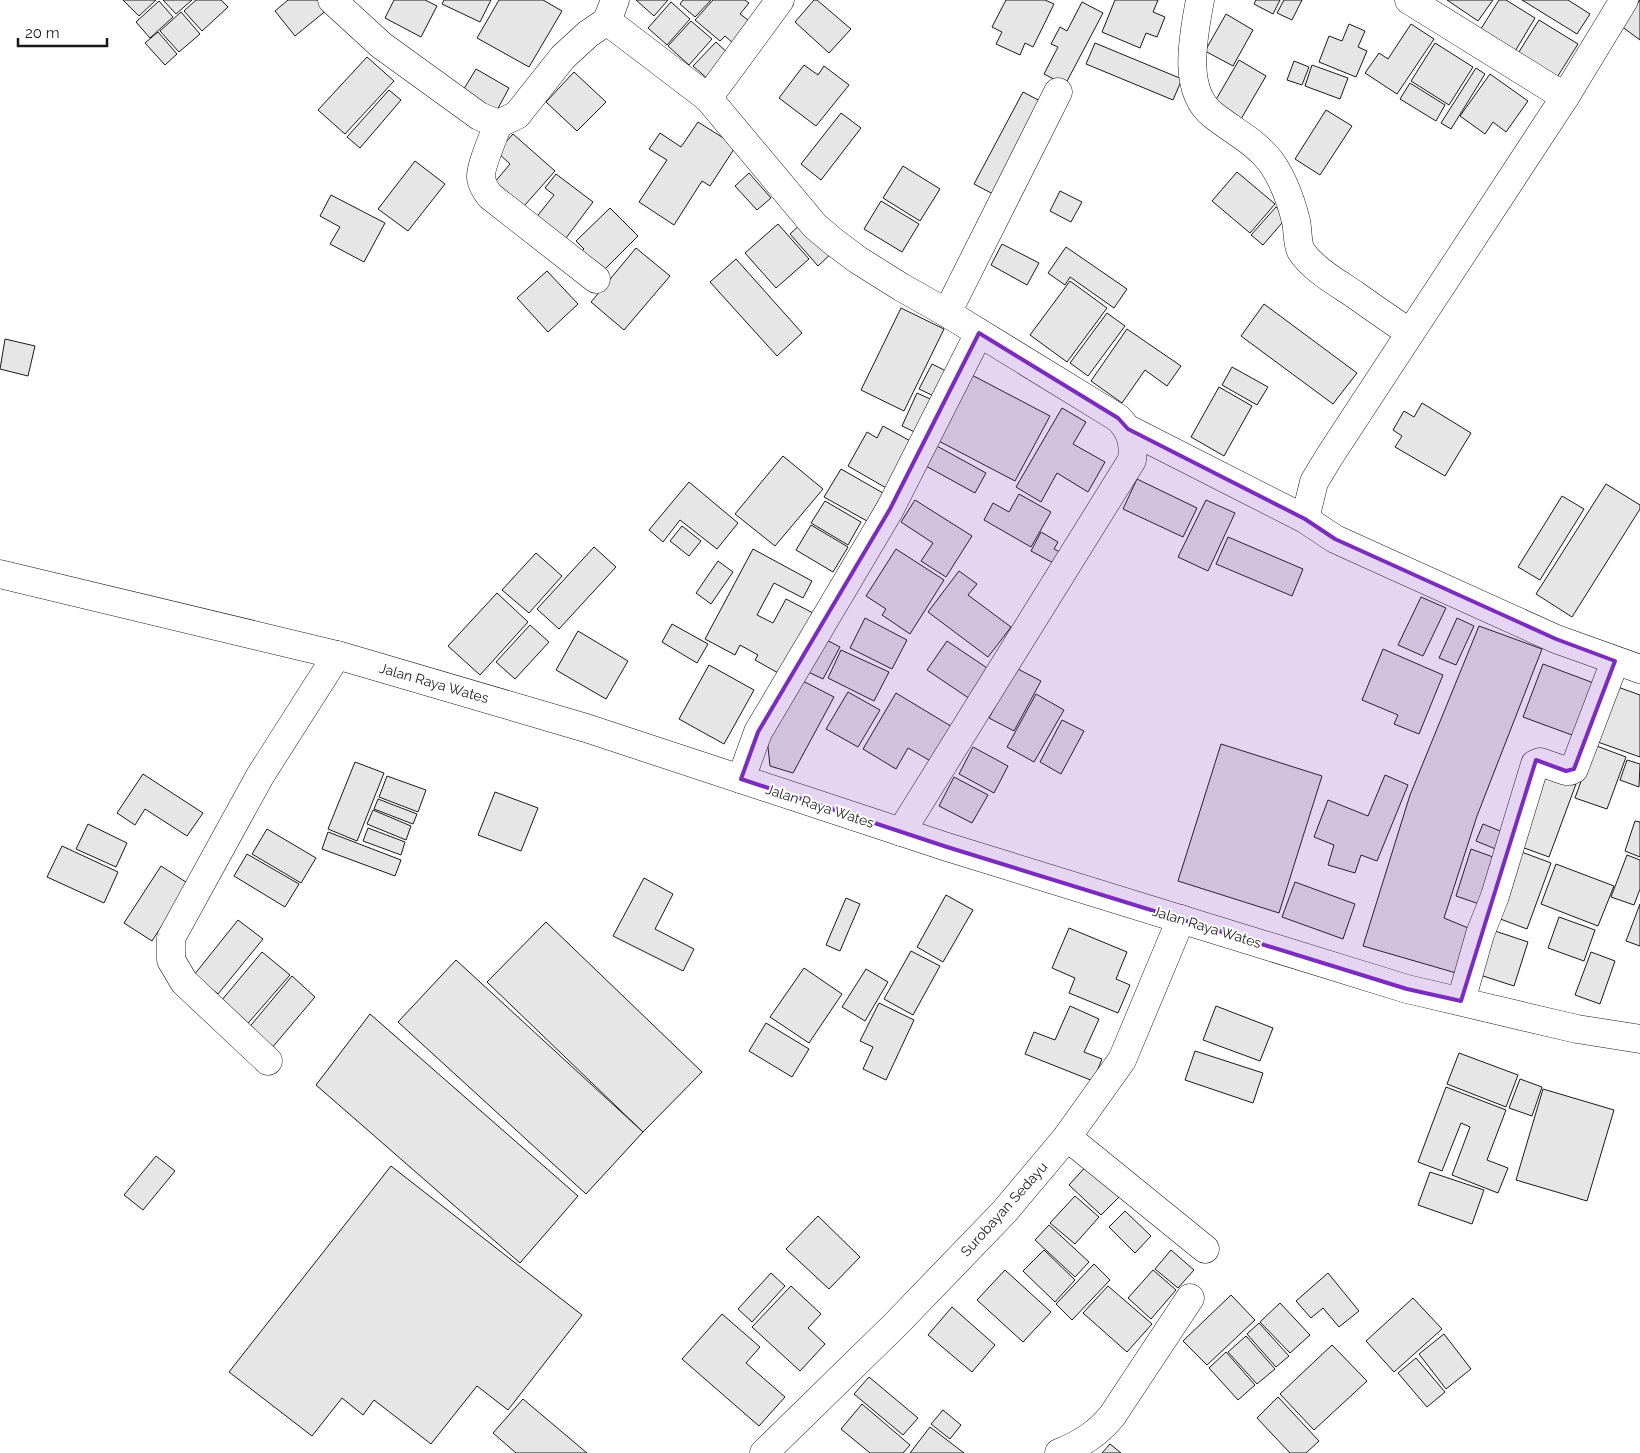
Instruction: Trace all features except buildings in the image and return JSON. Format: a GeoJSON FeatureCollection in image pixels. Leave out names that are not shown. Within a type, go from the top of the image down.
{"type":"FeatureCollection","features":[{"type":"Feature","properties":{"kind":"main road"},"geometry":{"type":"LineString","coordinates":[[332,0],[381,45],[479,116],[498,124]]}},
{"type":"Feature","properties":{"kind":"main road"},"geometry":{"type":"LineString","coordinates":[[1200,0],[1195,33],[1192,78],[1201,101],[1211,114],[1260,147],[1272,164],[1287,192],[1296,222],[1300,250],[1313,264],[1332,279],[1410,332]]}},
{"type":"Feature","properties":{"kind":"main road"},"geometry":{"type":"LineString","coordinates":[[1409,0],[1565,97]]}},
{"type":"Feature","properties":{"kind":"main road"},"geometry":{"type":"LineString","coordinates":[[1305,519],[1314,482],[1410,332],[1565,97],[1615,3]]}},
{"type":"Feature","properties":{"kind":"main road"},"geometry":{"type":"LineString","coordinates":[[708,98],[771,4]]}},
{"type":"Feature","properties":{"kind":"main road"},"geometry":{"type":"LineString","coordinates":[[596,279],[490,196],[484,188],[481,178],[498,124],[517,114],[563,57],[611,10],[708,98],[815,226],[858,260],[1118,418],[1128,429],[1305,519],[1335,539],[1556,638],[1627,665],[1574,769],[1566,771],[1540,762],[1535,764],[1495,896],[1480,934],[1461,1001]]}},
{"type":"Feature","properties":{"kind":"main road"},"geometry":{"type":"LineString","coordinates":[[947,313],[1058,92]]}},
{"type":"Feature","properties":{"kind":"main road"},"geometry":{"type":"LineString","coordinates":[[741,779],[758,732],[890,509],[979,333]]}},
{"type":"Feature","properties":{"kind":"main road"},"geometry":{"type":"LineString","coordinates":[[901,832],[1132,460],[1134,445],[1128,429]]}},
{"type":"Feature","properties":{"kind":"main road","name":"Jalan Raya Wates"},"geometry":{"type":"LineString","coordinates":[[0,574],[337,655],[586,728],[901,832],[1407,989],[1577,1029],[1640,1040]]}},
{"type":"Feature","properties":{"kind":"main road"},"geometry":{"type":"LineString","coordinates":[[268,1061],[184,982],[171,960],[171,938],[260,776],[337,655]]}},
{"type":"Feature","properties":{"kind":"main road","name":"Surobayan Sedayu"},"geometry":{"type":"LineString","coordinates":[[764,1453],[896,1323],[1004,1212],[1067,1137],[1122,1060],[1181,919]]}},
{"type":"Feature","properties":{"kind":"main road"},"geometry":{"type":"LineString","coordinates":[[1067,1137],[1205,1248]]}},
{"type":"Feature","properties":{"kind":"main road"},"geometry":{"type":"LineString","coordinates":[[1059,1453],[1084,1442],[1108,1422],[1190,1298]]}},
{"type":"Feature","properties":{"kind":"highlighted area"},"geometry":{"type":"Polygon","coordinates":[[[979,333],[1118,418],[1128,429],[1305,519],[1335,539],[1556,639],[1615,661],[1574,769],[1566,771],[1536,760],[1461,1001],[1407,989],[947,847],[741,779],[758,732],[890,509],[979,333]]]}}]}
